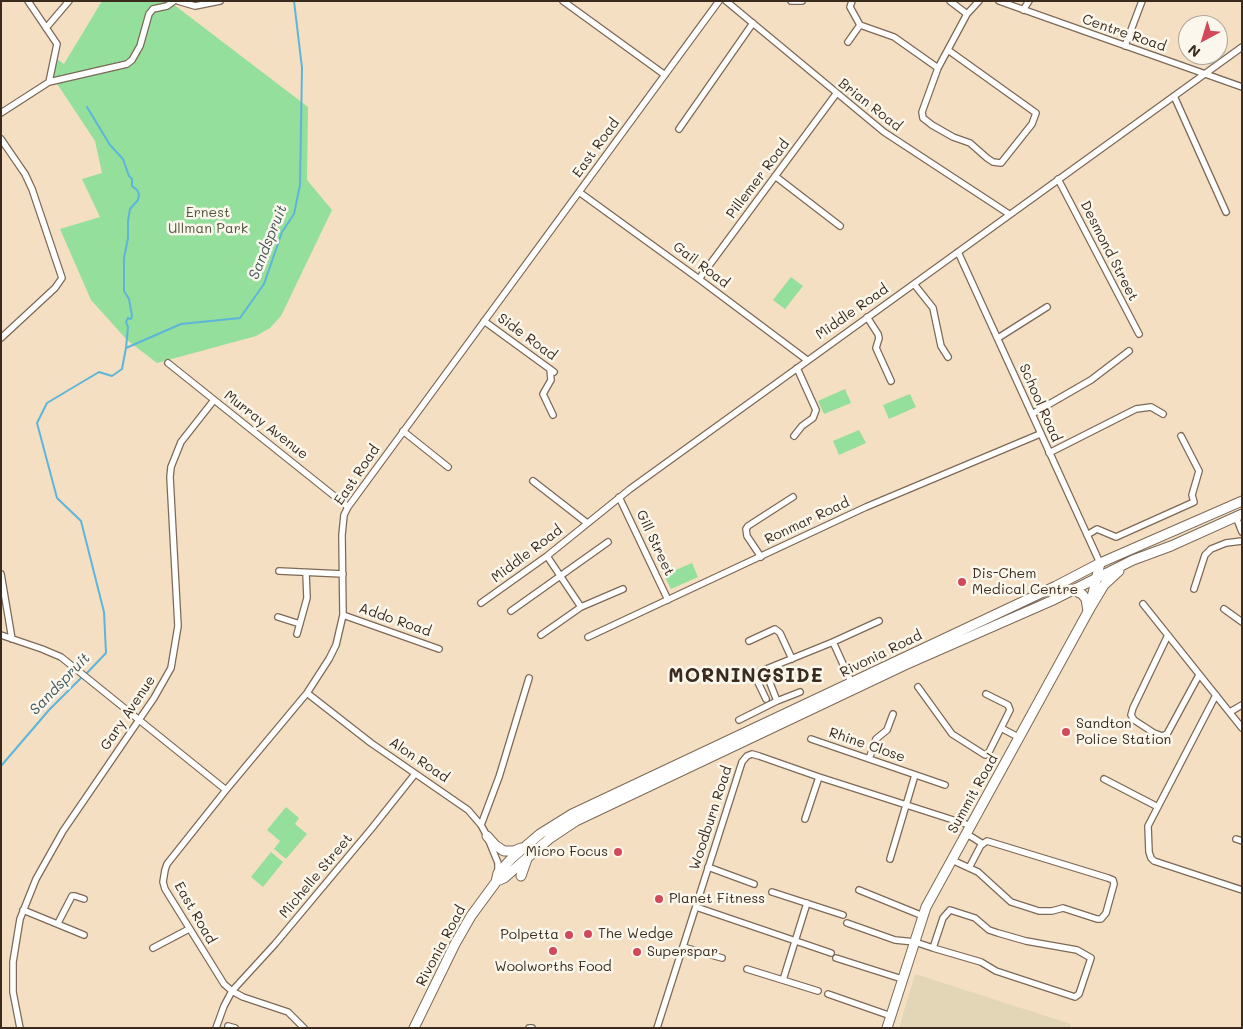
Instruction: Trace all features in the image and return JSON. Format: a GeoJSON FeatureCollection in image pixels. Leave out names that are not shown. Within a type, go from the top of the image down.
{"type":"FeatureCollection","features":[{"type":"Feature","properties":{"kind":"main road","name":"Rivonia Road"},"geometry":{"type":"LineString","coordinates":[[414,1028],[471,916],[500,877],[505,866],[528,850],[576,821],[853,687],[1100,563],[1242,500]]}},
{"type":"Feature","properties":{"kind":"main road","name":"Rivonia Road"},"geometry":{"type":"LineString","coordinates":[[853,687],[1051,601],[1133,560],[1171,546],[1239,516]]}},
{"type":"Feature","properties":{"kind":"main road"},"geometry":{"type":"LineString","coordinates":[[1088,611],[1108,581],[1133,560]]}},
{"type":"Feature","properties":{"kind":"main road","name":"Summit Road"},"geometry":{"type":"LineString","coordinates":[[887,1028],[923,916],[1088,611],[1100,563]]}},
{"type":"Feature","properties":{"kind":"main road"},"geometry":{"type":"LineString","coordinates":[[1071,590],[1082,594],[1086,599],[1088,611]]}},
{"type":"Feature","properties":{"kind":"main road"},"geometry":{"type":"LineString","coordinates":[[960,632],[965,635],[973,635]]}},
{"type":"Feature","properties":{"kind":"main road"},"geometry":{"type":"LineString","coordinates":[[487,836],[504,851],[528,850],[521,876]]}},
{"type":"Feature","properties":{"kind":"main road","name":"Rivonia Road"},"geometry":{"type":"LineString","coordinates":[[420,1028],[428,1000]]}},
{"type":"Feature","properties":{"kind":"street"},"geometry":{"type":"LineString","coordinates":[[28,1],[57,44],[49,82]]}},
{"type":"Feature","properties":{"kind":"street"},"geometry":{"type":"LineString","coordinates":[[46,28],[70,1]]}},
{"type":"Feature","properties":{"kind":"street"},"geometry":{"type":"LineString","coordinates":[[1,113],[49,82],[127,64],[132,60],[140,46],[149,14],[154,9],[168,6],[176,1],[195,6],[220,1]]}},
{"type":"Feature","properties":{"kind":"street"},"geometry":{"type":"LineString","coordinates":[[563,1],[665,75]]}},
{"type":"Feature","properties":{"kind":"street","name":"East Road"},"geometry":{"type":"LineString","coordinates":[[232,990],[221,979],[165,889],[163,882],[165,870],[226,790],[307,693],[336,646],[343,616],[342,534],[344,515],[348,507],[719,1]]}},
{"type":"Feature","properties":{"kind":"street","name":"Brian Road"},"geometry":{"type":"LineString","coordinates":[[726,1],[836,94],[908,150],[1009,214]]}},
{"type":"Feature","properties":{"kind":"street"},"geometry":{"type":"LineString","coordinates":[[790,1],[802,1]]}},
{"type":"Feature","properties":{"kind":"street"},"geometry":{"type":"LineString","coordinates":[[852,1],[850,7],[860,25],[894,37],[938,68]]}},
{"type":"Feature","properties":{"kind":"street"},"geometry":{"type":"LineString","coordinates":[[950,1],[967,14]]}},
{"type":"Feature","properties":{"kind":"street"},"geometry":{"type":"LineString","coordinates":[[948,50],[1035,111],[1036,115],[1032,124],[1001,163],[987,158],[970,143],[953,137],[932,125],[923,118],[922,112],[938,68],[967,14],[979,1]]}},
{"type":"Feature","properties":{"kind":"street","name":"Centre Road"},"geometry":{"type":"LineString","coordinates":[[999,1],[1242,87]]}},
{"type":"Feature","properties":{"kind":"street"},"geometry":{"type":"LineString","coordinates":[[1023,10],[1029,1]]}},
{"type":"Feature","properties":{"kind":"street"},"geometry":{"type":"LineString","coordinates":[[1124,46],[1142,1]]}},
{"type":"Feature","properties":{"kind":"street"},"geometry":{"type":"LineString","coordinates":[[679,130],[753,23]]}},
{"type":"Feature","properties":{"kind":"street"},"geometry":{"type":"LineString","coordinates":[[848,42],[860,25]]}},
{"type":"Feature","properties":{"kind":"street","name":"Middle Road"},"geometry":{"type":"LineString","coordinates":[[481,603],[547,556],[619,498],[807,360],[1242,46]]}},
{"type":"Feature","properties":{"kind":"street","name":"Pillemer Road"},"geometry":{"type":"LineString","coordinates":[[699,279],[836,94]]}},
{"type":"Feature","properties":{"kind":"street"},"geometry":{"type":"LineString","coordinates":[[1174,96],[1226,212]]}},
{"type":"Feature","properties":{"kind":"street"},"geometry":{"type":"LineString","coordinates":[[1,139],[32,189],[62,278],[55,288],[1,338]]}},
{"type":"Feature","properties":{"kind":"street"},"geometry":{"type":"LineString","coordinates":[[775,176],[840,226]]}},
{"type":"Feature","properties":{"kind":"street","name":"Desmond Street"},"geometry":{"type":"LineString","coordinates":[[1058,179],[1138,334]]}},
{"type":"Feature","properties":{"kind":"street","name":"Gail Road"},"geometry":{"type":"LineString","coordinates":[[579,192],[807,360]]}},
{"type":"Feature","properties":{"kind":"street","name":"School Road"},"geometry":{"type":"LineString","coordinates":[[958,252],[1100,563]]}},
{"type":"Feature","properties":{"kind":"street"},"geometry":{"type":"LineString","coordinates":[[914,284],[932,308],[941,346],[948,357]]}},
{"type":"Feature","properties":{"kind":"street"},"geometry":{"type":"LineString","coordinates":[[998,338],[1047,306]]}},
{"type":"Feature","properties":{"kind":"street"},"geometry":{"type":"LineString","coordinates":[[867,317],[878,334],[876,348],[891,381]]}},
{"type":"Feature","properties":{"kind":"street","name":"Side Road"},"geometry":{"type":"LineString","coordinates":[[484,321],[552,371],[550,382],[542,394],[553,415]]}},
{"type":"Feature","properties":{"kind":"street"},"geometry":{"type":"LineString","coordinates":[[1032,414],[1100,374],[1129,351]]}},
{"type":"Feature","properties":{"kind":"street","name":"Murray Avenue"},"geometry":{"type":"LineString","coordinates":[[168,363],[348,507]]}},
{"type":"Feature","properties":{"kind":"street"},"geometry":{"type":"LineString","coordinates":[[794,436],[802,426],[813,418],[816,410],[797,368]]}},
{"type":"Feature","properties":{"kind":"street","name":"Gary Avenue"},"geometry":{"type":"LineString","coordinates":[[20,1028],[13,992],[12,975],[17,932],[36,879],[63,831],[154,698],[171,668],[178,626],[170,477],[172,462],[185,436],[214,400]]}},
{"type":"Feature","properties":{"kind":"street"},"geometry":{"type":"LineString","coordinates":[[1049,453],[1136,409],[1151,407],[1163,414]]}},
{"type":"Feature","properties":{"kind":"street"},"geometry":{"type":"LineString","coordinates":[[403,431],[448,467]]}},
{"type":"Feature","properties":{"kind":"street","name":"Ronmar Road"},"geometry":{"type":"LineString","coordinates":[[588,637],[866,507],[1040,434]]}},
{"type":"Feature","properties":{"kind":"street"},"geometry":{"type":"LineString","coordinates":[[1087,535],[1097,530],[1116,537],[1194,502],[1192,495],[1199,471],[1181,436]]}},
{"type":"Feature","properties":{"kind":"street"},"geometry":{"type":"LineString","coordinates":[[533,481],[587,523]]}},
{"type":"Feature","properties":{"kind":"street"},"geometry":{"type":"LineString","coordinates":[[761,557],[747,536],[746,529],[793,497]]}},
{"type":"Feature","properties":{"kind":"street","name":"Gill Street"},"geometry":{"type":"LineString","coordinates":[[619,498],[668,600]]}},
{"type":"Feature","properties":{"kind":"street"},"geometry":{"type":"LineString","coordinates":[[1239,516],[1242,532]]}},
{"type":"Feature","properties":{"kind":"street"},"geometry":{"type":"LineString","coordinates":[[1194,589],[1205,555],[1211,549],[1226,543],[1242,540]]}},
{"type":"Feature","properties":{"kind":"street"},"geometry":{"type":"LineString","coordinates":[[511,610],[608,542]]}},
{"type":"Feature","properties":{"kind":"street"},"geometry":{"type":"LineString","coordinates":[[547,556],[582,607]]}},
{"type":"Feature","properties":{"kind":"street"},"geometry":{"type":"LineString","coordinates":[[279,571],[342,574]]}},
{"type":"Feature","properties":{"kind":"street"},"geometry":{"type":"LineString","coordinates":[[297,634],[307,598],[306,573]]}},
{"type":"Feature","properties":{"kind":"street"},"geometry":{"type":"LineString","coordinates":[[1,574],[12,639]]}},
{"type":"Feature","properties":{"kind":"street"},"geometry":{"type":"LineString","coordinates":[[542,635],[582,607],[623,589]]}},
{"type":"Feature","properties":{"kind":"street"},"geometry":{"type":"LineString","coordinates":[[1143,604],[1242,728]]}},
{"type":"Feature","properties":{"kind":"street"},"geometry":{"type":"LineString","coordinates":[[1224,609],[1242,622]]}},
{"type":"Feature","properties":{"kind":"street","name":"Addo Road"},"geometry":{"type":"LineString","coordinates":[[343,616],[439,649]]}},
{"type":"Feature","properties":{"kind":"street"},"geometry":{"type":"LineString","coordinates":[[278,617],[300,624]]}},
{"type":"Feature","properties":{"kind":"street"},"geometry":{"type":"LineString","coordinates":[[737,676],[754,674],[765,670],[879,621]]}},
{"type":"Feature","properties":{"kind":"street"},"geometry":{"type":"LineString","coordinates":[[749,641],[776,629],[780,632],[792,659]]}},
{"type":"Feature","properties":{"kind":"street"},"geometry":{"type":"LineString","coordinates":[[1,636],[54,654],[76,668],[226,790]]}},
{"type":"Feature","properties":{"kind":"street"},"geometry":{"type":"LineString","coordinates":[[1168,636],[1133,708],[1131,715],[1134,720],[1142,727],[1154,733],[1162,736],[1167,734],[1200,675]]}},
{"type":"Feature","properties":{"kind":"street"},"geometry":{"type":"LineString","coordinates":[[833,642],[853,687]]}},
{"type":"Feature","properties":{"kind":"street"},"geometry":{"type":"LineString","coordinates":[[765,670],[777,701]]}},
{"type":"Feature","properties":{"kind":"street"},"geometry":{"type":"LineString","coordinates":[[754,674],[766,699]]}},
{"type":"Feature","properties":{"kind":"street"},"geometry":{"type":"LineString","coordinates":[[481,825],[496,786],[529,678]]}},
{"type":"Feature","properties":{"kind":"street"},"geometry":{"type":"LineString","coordinates":[[918,687],[952,734],[983,754],[988,754],[1010,707],[986,694]]}},
{"type":"Feature","properties":{"kind":"street"},"geometry":{"type":"LineString","coordinates":[[739,720],[800,692]]}},
{"type":"Feature","properties":{"kind":"street","name":"Alon Road"},"geometry":{"type":"LineString","coordinates":[[307,693],[415,774],[463,806],[481,825],[505,866]]}},
{"type":"Feature","properties":{"kind":"street"},"geometry":{"type":"LineString","coordinates":[[1216,695],[1147,828],[1151,858],[1242,890]]}},
{"type":"Feature","properties":{"kind":"street"},"geometry":{"type":"LineString","coordinates":[[1230,712],[1242,705]]}},
{"type":"Feature","properties":{"kind":"street"},"geometry":{"type":"LineString","coordinates":[[869,759],[876,739],[887,730],[893,714]]}},
{"type":"Feature","properties":{"kind":"street"},"geometry":{"type":"LineString","coordinates":[[1001,728],[1020,738]]}},
{"type":"Feature","properties":{"kind":"street","name":"Rhine Close"},"geometry":{"type":"LineString","coordinates":[[811,738],[945,785]]}},
{"type":"Feature","properties":{"kind":"street","name":"Woodburn Road"},"geometry":{"type":"LineString","coordinates":[[658,1028],[742,762],[747,756],[752,754],[760,756],[906,805],[969,830],[983,844]]}},
{"type":"Feature","properties":{"kind":"street","name":"Michelle Street"},"geometry":{"type":"LineString","coordinates":[[216,1028],[232,990],[275,944],[415,774]]}},
{"type":"Feature","properties":{"kind":"street","name":"Rhine Close"},"geometry":{"type":"LineString","coordinates":[[890,859],[915,775]]}},
{"type":"Feature","properties":{"kind":"street"},"geometry":{"type":"LineString","coordinates":[[805,819],[818,777]]}},
{"type":"Feature","properties":{"kind":"street"},"geometry":{"type":"LineString","coordinates":[[1104,780],[1158,806]]}},
{"type":"Feature","properties":{"kind":"street"},"geometry":{"type":"LineString","coordinates":[[952,860],[978,872],[1006,899],[1039,911],[1066,909],[1100,920],[1106,913],[1114,884],[1112,879],[991,842],[983,844],[970,868]]}},
{"type":"Feature","properties":{"kind":"street"},"geometry":{"type":"LineString","coordinates":[[708,867],[754,884]]}},
{"type":"Feature","properties":{"kind":"street"},"geometry":{"type":"LineString","coordinates":[[859,890],[923,916]]}},
{"type":"Feature","properties":{"kind":"street"},"geometry":{"type":"LineString","coordinates":[[772,892],[843,916]]}},
{"type":"Feature","properties":{"kind":"street"},"geometry":{"type":"LineString","coordinates":[[58,924],[72,896],[84,899]]}},
{"type":"Feature","properties":{"kind":"street"},"geometry":{"type":"LineString","coordinates":[[783,980],[808,904]]}},
{"type":"Feature","properties":{"kind":"street"},"geometry":{"type":"LineString","coordinates":[[696,907],[831,953]]}},
{"type":"Feature","properties":{"kind":"street"},"geometry":{"type":"LineString","coordinates":[[24,910],[84,935]]}},
{"type":"Feature","properties":{"kind":"street"},"geometry":{"type":"LineString","coordinates":[[846,923],[895,940],[915,942],[933,948],[981,962],[996,971],[1074,997],[1079,994],[1091,958],[1077,950],[998,934],[975,918],[952,910],[947,911],[943,918],[933,948]]}},
{"type":"Feature","properties":{"kind":"street"},"geometry":{"type":"LineString","coordinates":[[153,948],[189,929]]}},
{"type":"Feature","properties":{"kind":"street"},"geometry":{"type":"LineString","coordinates":[[683,947],[722,958]]}},
{"type":"Feature","properties":{"kind":"street"},"geometry":{"type":"LineString","coordinates":[[836,958],[902,980]]}},
{"type":"Feature","properties":{"kind":"street"},"geometry":{"type":"LineString","coordinates":[[747,969],[818,991]]}},
{"type":"Feature","properties":{"kind":"street"},"geometry":{"type":"LineString","coordinates":[[232,990],[243,996],[285,1010],[291,1014],[300,1027]]}},
{"type":"Feature","properties":{"kind":"street"},"geometry":{"type":"LineString","coordinates":[[828,994],[891,1016]]}},
{"type":"Feature","properties":{"kind":"street"},"geometry":{"type":"LineString","coordinates":[[228,1026],[235,1028]]}},
{"type":"Feature","properties":{"kind":"shaded area"},"geometry":{"type":"Polygon","coordinates":[[[915,974],[1071,1024],[1069,1028],[899,1028],[915,974]]]}},
{"type":"Feature","properties":{"kind":"green space","name":"Ernest Ullman Park"},"geometry":{"type":"Polygon","coordinates":[[[102,1],[169,1],[308,107],[307,180],[332,210],[281,316],[270,328],[256,336],[157,363],[127,340],[91,300],[60,229],[100,217],[82,179],[102,173],[95,141],[50,73],[54,57],[64,64],[102,1]]]}},
{"type":"Feature","properties":{"kind":"green space"},"geometry":{"type":"Polygon","coordinates":[[[791,277],[803,286],[785,309],[773,300],[791,277]]]}},
{"type":"Feature","properties":{"kind":"green space"},"geometry":{"type":"Polygon","coordinates":[[[845,389],[851,403],[824,414],[818,401],[845,389]]]}},
{"type":"Feature","properties":{"kind":"green space"},"geometry":{"type":"Polygon","coordinates":[[[910,394],[916,407],[889,419],[883,405],[910,394]]]}},
{"type":"Feature","properties":{"kind":"green space"},"geometry":{"type":"Polygon","coordinates":[[[859,430],[866,443],[839,455],[833,441],[859,430]]]}},
{"type":"Feature","properties":{"kind":"green space"},"geometry":{"type":"Polygon","coordinates":[[[692,563],[698,577],[671,589],[664,575],[692,563]]]}},
{"type":"Feature","properties":{"kind":"green space"},"geometry":{"type":"Polygon","coordinates":[[[286,807],[299,818],[295,824],[307,834],[286,859],[274,849],[280,841],[267,830],[286,807]]]}},
{"type":"Feature","properties":{"kind":"green space"},"geometry":{"type":"Polygon","coordinates":[[[271,852],[283,862],[263,887],[251,877],[271,852]]]}},
{"type":"Feature","properties":{"kind":"waterway","name":"Sandspruit"},"geometry":{"type":"LineString","coordinates":[[86,674],[106,653],[104,612],[81,521],[57,498],[37,423],[47,403],[99,372],[112,376],[122,369],[126,348],[181,324],[240,318],[264,284],[282,232],[294,214],[300,185],[302,68],[294,1]]}},
{"type":"Feature","properties":{"kind":"waterway"},"geometry":{"type":"LineString","coordinates":[[87,107],[110,145],[123,159],[129,176],[132,179],[132,186],[139,194],[138,200],[130,209],[128,238],[124,258],[124,291],[129,299],[132,316],[126,322],[128,327],[126,348]]}},
{"type":"Feature","properties":{"kind":"waterway","name":"Sandspruit"},"geometry":{"type":"LineString","coordinates":[[1,766],[49,710],[82,677]]}},
{"type":"Feature","properties":{"kind":"place","name":"Dis-Chem Medical Centre"},"geometry":{"type":"Point","coordinates":[962,582]}},
{"type":"Feature","properties":{"kind":"place","name":"Sandton Police Station"},"geometry":{"type":"Point","coordinates":[1066,732]}},
{"type":"Feature","properties":{"kind":"place","name":"Micro Focus"},"geometry":{"type":"Point","coordinates":[618,852]}},
{"type":"Feature","properties":{"kind":"place","name":"Planet Fitness"},"geometry":{"type":"Point","coordinates":[659,899]}},
{"type":"Feature","properties":{"kind":"place","name":"The Wedge"},"geometry":{"type":"Point","coordinates":[588,934]}},
{"type":"Feature","properties":{"kind":"place","name":"Polpetta"},"geometry":{"type":"Point","coordinates":[569,935]}},
{"type":"Feature","properties":{"kind":"place","name":"Woolworths Food"},"geometry":{"type":"Point","coordinates":[553,951]}},
{"type":"Feature","properties":{"kind":"place","name":"Superspar"},"geometry":{"type":"Point","coordinates":[637,952]}},
{"type":"Feature","properties":{"kind":"district","name":"MORNINGSIDE"},"geometry":{"type":"Point","coordinates":[746,676]}}]}
